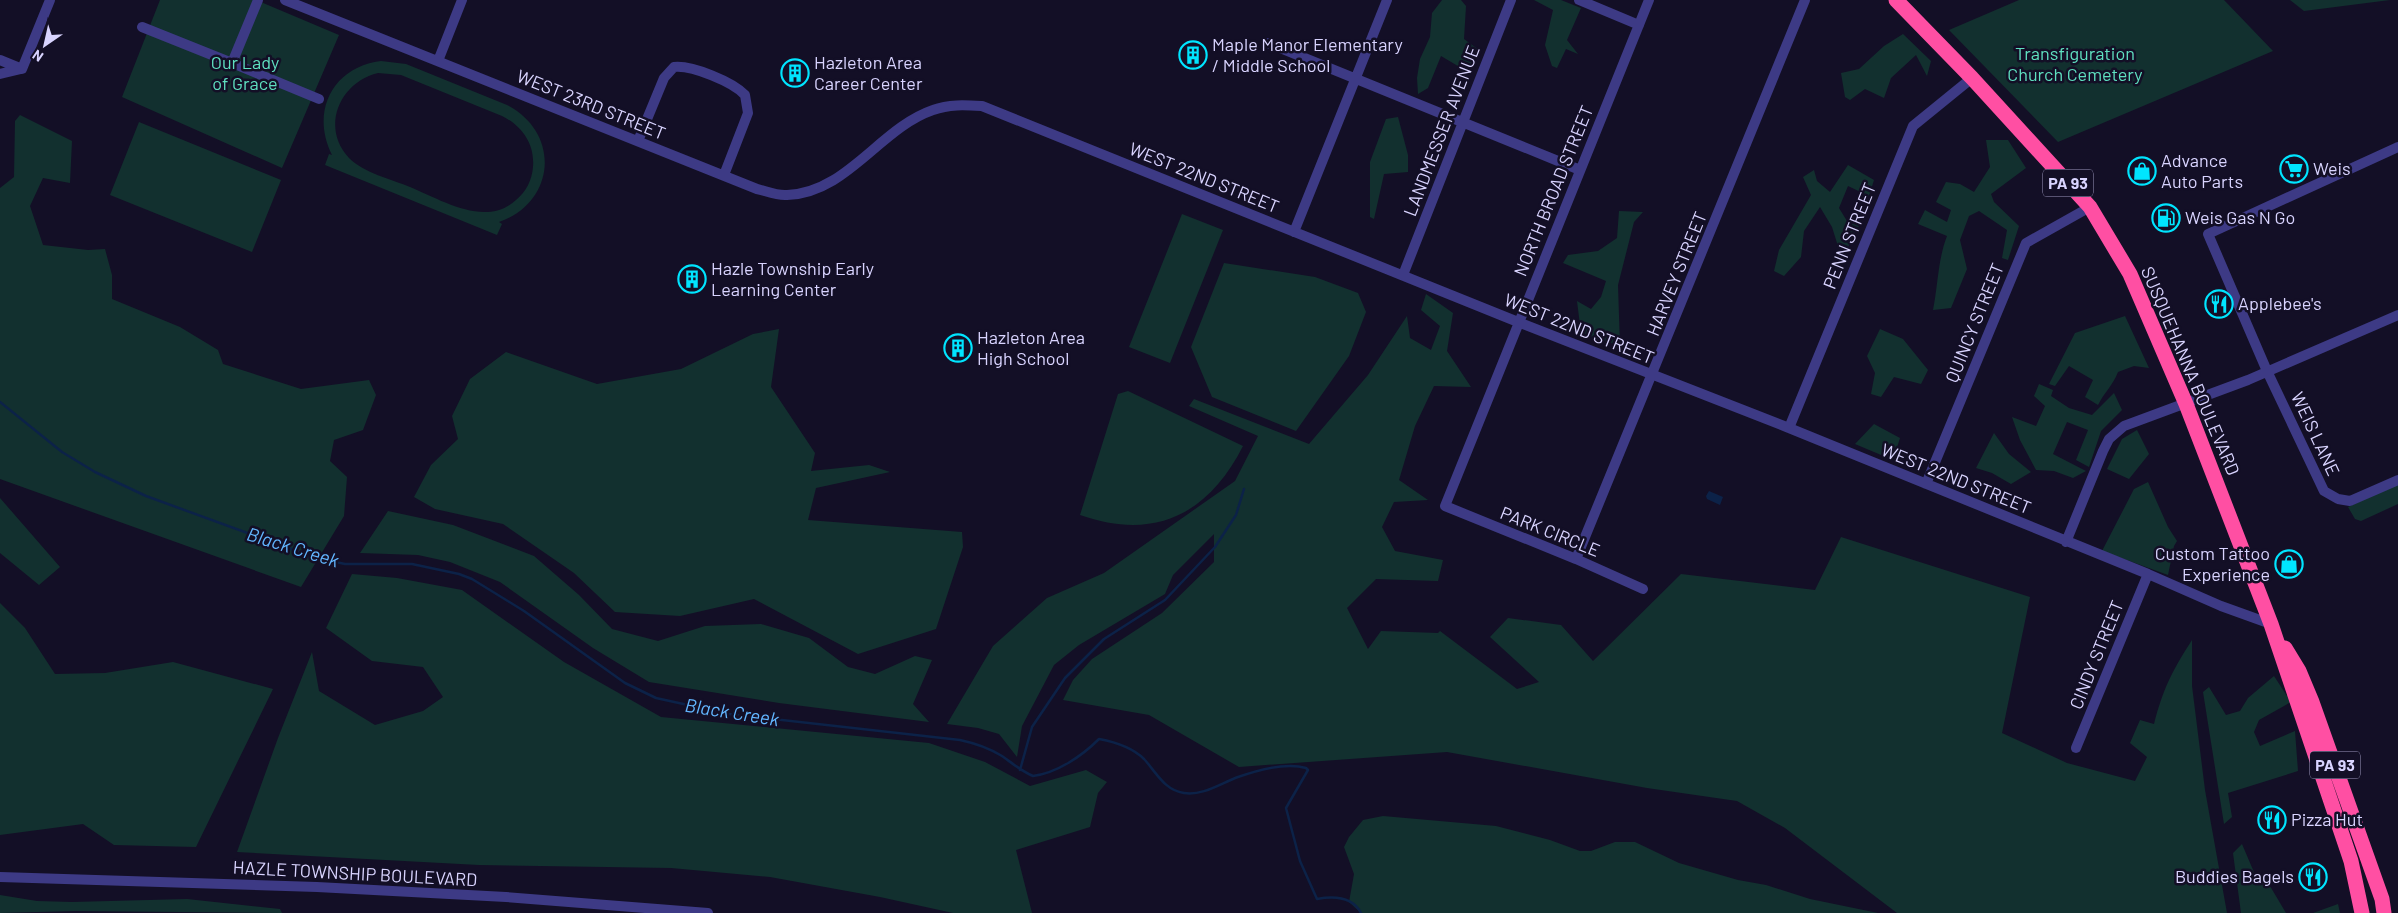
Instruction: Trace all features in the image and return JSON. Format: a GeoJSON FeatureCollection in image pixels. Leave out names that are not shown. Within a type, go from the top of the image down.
{"type":"FeatureCollection","features":[{"type":"Feature","properties":{"kind":"highway","name":"SUSQUEHANNA BOULEVARD"},"geometry":{"type":"LineString","coordinates":[[1896,0],[1972,78],[2090,207],[2130,274],[2186,404],[2271,624],[2351,861],[2362,913]]}},
{"type":"Feature","properties":{"kind":"highway","name":"SUSQUEHANNA BOULEVARD"},"geometry":{"type":"LineString","coordinates":[[2271,624],[2299,671],[2312,702],[2382,899],[2384,913]]}},
{"type":"Feature","properties":{"kind":"street"},"geometry":{"type":"LineString","coordinates":[[22,69],[50,0]]}},
{"type":"Feature","properties":{"kind":"street"},"geometry":{"type":"LineString","coordinates":[[232,63],[258,0]]}},
{"type":"Feature","properties":{"kind":"street","name":"WEST 23RD STREET"},"geometry":{"type":"LineString","coordinates":[[285,0],[757,189],[786,196],[808,191],[827,183],[879,145]]}},
{"type":"Feature","properties":{"kind":"street"},"geometry":{"type":"LineString","coordinates":[[438,61],[462,0]]}},
{"type":"Feature","properties":{"kind":"street"},"geometry":{"type":"LineString","coordinates":[[1294,232],[1387,0]]}},
{"type":"Feature","properties":{"kind":"street","name":"LANDMESSER AVENUE"},"geometry":{"type":"LineString","coordinates":[[1403,275],[1462,122],[1512,0]]}},
{"type":"Feature","properties":{"kind":"street"},"geometry":{"type":"LineString","coordinates":[[1579,0],[1639,25]]}},
{"type":"Feature","properties":{"kind":"street","name":"NORTH BROAD STREET"},"geometry":{"type":"LineString","coordinates":[[1445,506],[1649,0]]}},
{"type":"Feature","properties":{"kind":"street","name":"HARVEY STREET"},"geometry":{"type":"LineString","coordinates":[[1576,559],[1653,376],[1805,0]]}},
{"type":"Feature","properties":{"kind":"street"},"geometry":{"type":"LineString","coordinates":[[142,27],[319,99]]}},
{"type":"Feature","properties":{"kind":"street"},"geometry":{"type":"LineString","coordinates":[[1268,44],[1580,170]]}},
{"type":"Feature","properties":{"kind":"street"},"geometry":{"type":"LineString","coordinates":[[0,60],[22,69]]}},
{"type":"Feature","properties":{"kind":"street"},"geometry":{"type":"LineString","coordinates":[[638,142],[664,78],[674,67],[683,66],[696,70],[731,85],[745,95],[748,113],[724,175]]}},
{"type":"Feature","properties":{"kind":"street"},"geometry":{"type":"LineString","coordinates":[[0,74],[22,69]]}},
{"type":"Feature","properties":{"kind":"street","name":"PENN STREET"},"geometry":{"type":"LineString","coordinates":[[1789,428],[1913,126],[1972,78]]}},
{"type":"Feature","properties":{"kind":"street","name":"WEST 22ND STREET"},"geometry":{"type":"LineString","coordinates":[[879,145],[911,121],[932,110],[949,106],[982,106],[1653,376],[1789,428],[2148,574],[2221,606],[2271,624]]}},
{"type":"Feature","properties":{"kind":"street","name":"WEIS LANE"},"geometry":{"type":"LineString","coordinates":[[2398,147],[2208,234],[2267,371],[2324,491],[2338,499],[2350,501],[2398,480]]}},
{"type":"Feature","properties":{"kind":"street","name":"QUINCY STREET"},"geometry":{"type":"LineString","coordinates":[[1926,484],[2026,243],[2090,207]]}},
{"type":"Feature","properties":{"kind":"street"},"geometry":{"type":"LineString","coordinates":[[2066,542],[2103,451],[2113,434],[2130,423],[2186,404],[2398,315]]}},
{"type":"Feature","properties":{"kind":"street","name":"PARK CIRCLE"},"geometry":{"type":"LineString","coordinates":[[1445,506],[1576,559],[1643,589]]}},
{"type":"Feature","properties":{"kind":"street","name":"CINDY STREET"},"geometry":{"type":"LineString","coordinates":[[2076,748],[2148,574]]}},
{"type":"Feature","properties":{"kind":"street","name":"HAZLE TOWNSHIP BOULEVARD"},"geometry":{"type":"LineString","coordinates":[[0,877],[317,887],[506,897],[708,913]]}},
{"type":"Feature","properties":{"kind":"green space","name":"Our Lady of Grace"},"geometry":{"type":"Polygon","coordinates":[[[160,0],[256,0],[339,35],[282,168],[122,97],[160,0]]]}},
{"type":"Feature","properties":{"kind":"green space"},"geometry":{"type":"Polygon","coordinates":[[[1442,0],[1461,0],[1466,6],[1464,39],[1479,50],[1468,72],[1441,56],[1428,88],[1418,94],[1417,78],[1420,59],[1430,37],[1432,13],[1442,0]]]}},
{"type":"Feature","properties":{"kind":"green space"},"geometry":{"type":"Polygon","coordinates":[[[1534,0],[1561,0],[1581,8],[1567,40],[1578,54],[1566,49],[1557,68],[1552,66],[1545,45],[1553,10],[1534,0]]]}},
{"type":"Feature","properties":{"kind":"green space","name":"Transfiguration Church Cemetery"},"geometry":{"type":"Polygon","coordinates":[[[2019,0],[2224,0],[2273,51],[2058,142],[1949,30],[2019,0]]]}},
{"type":"Feature","properties":{"kind":"green space"},"geometry":{"type":"Polygon","coordinates":[[[2290,0],[2390,0],[2304,11],[2290,0]]]}},
{"type":"Feature","properties":{"kind":"green space"},"geometry":{"type":"Polygon","coordinates":[[[1903,34],[1931,61],[1927,76],[1916,55],[1891,78],[1884,98],[1865,89],[1850,100],[1845,97],[1841,73],[1859,69],[1884,46],[1903,34]]]}},
{"type":"Feature","properties":{"kind":"green space"},"geometry":{"type":"Polygon","coordinates":[[[381,61],[406,64],[507,105],[524,117],[537,132],[543,149],[545,166],[541,184],[532,199],[518,212],[499,222],[502,224],[497,235],[325,165],[329,154],[332,155],[326,139],[324,123],[325,108],[330,94],[350,72],[364,65],[381,61]],[[378,73],[365,78],[353,86],[344,96],[338,107],[335,120],[336,133],[340,146],[349,158],[370,172],[463,209],[491,212],[504,208],[520,197],[528,185],[533,167],[532,151],[521,130],[502,116],[401,75],[378,73]]]}},
{"type":"Feature","properties":{"kind":"green space"},"geometry":{"type":"Polygon","coordinates":[[[20,115],[72,141],[70,183],[43,178],[30,206],[43,245],[88,250],[105,249],[112,275],[112,299],[180,327],[218,350],[223,364],[301,389],[369,380],[376,395],[363,430],[334,440],[330,461],[347,477],[344,516],[301,587],[0,479],[0,188],[14,177],[15,121],[20,115]]]}},
{"type":"Feature","properties":{"kind":"green space"},"geometry":{"type":"Polygon","coordinates":[[[1398,117],[1408,155],[1408,172],[1384,174],[1374,219],[1370,217],[1370,162],[1386,119],[1398,117]]]}},
{"type":"Feature","properties":{"kind":"green space"},"geometry":{"type":"Polygon","coordinates":[[[139,122],[281,180],[252,252],[110,195],[139,122]]]}},
{"type":"Feature","properties":{"kind":"green space"},"geometry":{"type":"Polygon","coordinates":[[[1986,140],[2008,140],[2026,168],[1991,194],[1994,202],[2019,226],[2008,260],[2002,258],[2007,230],[1979,211],[1969,216],[1960,240],[1967,269],[1951,308],[1933,310],[1940,263],[1947,236],[1918,224],[1925,210],[1947,222],[1951,210],[1936,202],[1946,182],[1960,184],[1974,192],[1990,167],[1986,140]]]}},
{"type":"Feature","properties":{"kind":"green space"},"geometry":{"type":"Polygon","coordinates":[[[1848,165],[1874,180],[1869,196],[1848,186],[1839,208],[1850,226],[1866,212],[1842,259],[1832,227],[1820,207],[1804,231],[1801,257],[1784,276],[1774,271],[1779,250],[1811,195],[1803,177],[1814,170],[1817,181],[1830,192],[1848,165]]]}},
{"type":"Feature","properties":{"kind":"green space"},"geometry":{"type":"Polygon","coordinates":[[[1619,211],[1643,212],[1634,222],[1618,285],[1620,346],[1581,333],[1577,301],[1591,309],[1601,297],[1606,281],[1563,263],[1568,255],[1598,251],[1617,238],[1619,211]]]}},
{"type":"Feature","properties":{"kind":"green space"},"geometry":{"type":"Polygon","coordinates":[[[1182,214],[1223,230],[1170,363],[1129,347],[1182,214]]]}},
{"type":"Feature","properties":{"kind":"green space"},"geometry":{"type":"Polygon","coordinates":[[[1224,263],[1315,277],[1358,293],[1366,312],[1349,356],[1296,431],[1212,397],[1191,347],[1224,263]]]}},
{"type":"Feature","properties":{"kind":"green space"},"geometry":{"type":"Polygon","coordinates":[[[1426,294],[1453,313],[1447,351],[1471,387],[1434,386],[1415,426],[1399,480],[1428,500],[1394,502],[1382,527],[1395,551],[1443,560],[1438,581],[1376,579],[1347,608],[1368,649],[1381,631],[1438,633],[1440,631],[1517,689],[1539,682],[1490,637],[1508,618],[1561,625],[1593,661],[1681,574],[1815,590],[1841,537],[2030,597],[2002,733],[2067,763],[2135,781],[2147,757],[2130,743],[2140,720],[2154,724],[2169,680],[2192,640],[2192,686],[2205,790],[2227,913],[1897,913],[1785,828],[1737,801],[1647,788],[1447,752],[1239,767],[1149,715],[1063,700],[1073,680],[1092,659],[1162,613],[1214,562],[1214,534],[1173,575],[1165,594],[1079,645],[1054,665],[1022,726],[1017,757],[999,734],[978,728],[947,724],[993,646],[1047,598],[1104,573],[1235,481],[1258,436],[1189,406],[1194,399],[1309,444],[1368,375],[1407,316],[1410,338],[1431,350],[1440,326],[1421,310],[1426,294]]]}},
{"type":"Feature","properties":{"kind":"green space"},"geometry":{"type":"Polygon","coordinates":[[[2125,316],[2149,368],[2134,366],[2118,372],[2098,405],[2085,397],[2093,380],[2069,366],[2055,386],[2049,384],[2075,333],[2125,316]]]}},
{"type":"Feature","properties":{"kind":"green space"},"geometry":{"type":"Polygon","coordinates":[[[779,329],[771,387],[815,453],[811,471],[869,465],[890,472],[816,488],[808,520],[962,532],[963,547],[936,629],[858,654],[754,599],[680,616],[615,612],[574,573],[503,524],[435,509],[414,497],[431,465],[458,439],[452,416],[470,379],[506,352],[597,384],[681,369],[753,334],[779,329]]]}},
{"type":"Feature","properties":{"kind":"green space"},"geometry":{"type":"Polygon","coordinates":[[[1880,329],[1903,339],[1928,370],[1921,384],[1894,377],[1881,397],[1871,394],[1875,373],[1867,356],[1880,329]]]}},
{"type":"Feature","properties":{"kind":"green space"},"geometry":{"type":"Polygon","coordinates":[[[2039,384],[2053,390],[2051,396],[2069,408],[2092,415],[2114,393],[2122,410],[2101,431],[2089,467],[2076,460],[2088,430],[2067,422],[2053,454],[2086,471],[2073,478],[2054,471],[2036,470],[2020,440],[2012,417],[2036,426],[2045,406],[2034,396],[2039,384]]]}},
{"type":"Feature","properties":{"kind":"green space"},"geometry":{"type":"Polygon","coordinates":[[[1128,391],[1243,446],[1229,470],[1213,490],[1196,505],[1176,516],[1155,523],[1132,525],[1107,522],[1080,515],[1118,394],[1128,391]]]}},
{"type":"Feature","properties":{"kind":"green space"},"geometry":{"type":"Polygon","coordinates":[[[1874,424],[1900,438],[1893,460],[1855,444],[1874,424]]]}},
{"type":"Feature","properties":{"kind":"green space"},"geometry":{"type":"Polygon","coordinates":[[[2137,430],[2149,454],[2129,479],[2107,469],[2122,439],[2137,430]]]}},
{"type":"Feature","properties":{"kind":"green space"},"geometry":{"type":"Polygon","coordinates":[[[1994,433],[2009,454],[2031,472],[2011,484],[1992,473],[1976,468],[1994,433]]]}},
{"type":"Feature","properties":{"kind":"green space"},"geometry":{"type":"Polygon","coordinates":[[[2148,482],[2168,527],[2177,541],[2174,546],[2168,575],[2102,551],[2134,489],[2148,482]]]}},
{"type":"Feature","properties":{"kind":"green space"},"geometry":{"type":"Polygon","coordinates":[[[2398,484],[2398,504],[2361,521],[2355,519],[2348,507],[2398,484]]]}},
{"type":"Feature","properties":{"kind":"green space"},"geometry":{"type":"Polygon","coordinates":[[[0,498],[60,567],[39,585],[0,553],[0,498]]]}},
{"type":"Feature","properties":{"kind":"green space"},"geometry":{"type":"Polygon","coordinates":[[[388,511],[453,525],[534,556],[579,595],[612,629],[658,641],[705,626],[761,624],[809,638],[848,667],[875,674],[915,656],[932,660],[913,704],[929,722],[779,703],[649,682],[593,648],[500,582],[450,562],[418,555],[360,553],[388,511]]]}},
{"type":"Feature","properties":{"kind":"green space"},"geometry":{"type":"Polygon","coordinates":[[[352,574],[397,578],[462,590],[564,662],[661,717],[929,743],[985,762],[1030,786],[1086,770],[1107,782],[1098,793],[1090,827],[1016,850],[1032,913],[953,913],[880,897],[770,877],[671,868],[479,865],[237,852],[278,738],[312,652],[319,691],[375,725],[423,711],[443,697],[423,667],[372,661],[326,628],[352,574]]]}},
{"type":"Feature","properties":{"kind":"green space"},"geometry":{"type":"Polygon","coordinates":[[[0,603],[25,628],[55,674],[105,673],[173,662],[273,689],[196,847],[114,845],[83,824],[0,835],[0,603]]]}},
{"type":"Feature","properties":{"kind":"green space"},"geometry":{"type":"Polygon","coordinates":[[[2274,676],[2291,702],[2259,720],[2254,732],[2260,746],[2295,731],[2298,771],[2228,793],[2232,817],[2224,824],[2203,692],[2209,687],[2226,715],[2240,711],[2248,698],[2274,676]]]}},
{"type":"Feature","properties":{"kind":"green space"},"geometry":{"type":"Polygon","coordinates":[[[1383,816],[1496,826],[1550,840],[1580,851],[1591,851],[1615,842],[1635,842],[1679,863],[1738,880],[1766,885],[1810,899],[1878,913],[1361,913],[1349,902],[1354,874],[1344,847],[1349,837],[1363,820],[1383,816]]]}},
{"type":"Feature","properties":{"kind":"green space"},"geometry":{"type":"Polygon","coordinates":[[[2242,844],[2259,884],[2267,881],[2286,913],[2241,913],[2233,853],[2242,844]]]}},
{"type":"Feature","properties":{"kind":"green space"},"geometry":{"type":"Polygon","coordinates":[[[0,895],[37,901],[72,902],[187,899],[280,909],[282,913],[75,911],[0,913],[0,895]]]}},
{"type":"Feature","properties":{"kind":"green space"},"geometry":{"type":"Polygon","coordinates":[[[2338,904],[2340,913],[2313,913],[2338,904]]]}},
{"type":"Feature","properties":{"kind":"water"},"geometry":{"type":"Polygon","coordinates":[[[1709,491],[1723,497],[1720,505],[1707,499],[1706,496],[1709,491]]]}},
{"type":"Feature","properties":{"kind":"waterway","name":"Black Creek"},"geometry":{"type":"LineString","coordinates":[[0,402],[62,452],[95,472],[146,496],[313,557],[345,564],[412,564],[459,574],[472,579],[524,611],[625,683],[656,698],[729,714],[960,740],[992,751],[1033,776],[1069,763],[1099,739],[1117,743],[1134,751],[1144,759],[1161,780],[1171,788],[1184,793],[1198,793],[1238,777],[1281,766],[1306,768],[1308,770],[1286,808],[1300,861],[1317,899],[1342,898],[1353,903],[1361,913]]}},
{"type":"Feature","properties":{"kind":"waterway"},"geometry":{"type":"LineString","coordinates":[[1020,770],[1032,727],[1065,678],[1104,639],[1165,600],[1215,547],[1236,515],[1244,489]]}},
{"type":"Feature","properties":{"kind":"place","name":"Maple Manor Elementary / Middle School"},"geometry":{"type":"Point","coordinates":[1193,55]}},
{"type":"Feature","properties":{"kind":"place","name":"Hazleton Area Career Center"},"geometry":{"type":"Point","coordinates":[795,73]}},
{"type":"Feature","properties":{"kind":"place","name":"Weis"},"geometry":{"type":"Point","coordinates":[2294,169]}},
{"type":"Feature","properties":{"kind":"place","name":"Advance Auto Parts"},"geometry":{"type":"Point","coordinates":[2142,171]}},
{"type":"Feature","properties":{"kind":"place","name":"Weis Gas N Go"},"geometry":{"type":"Point","coordinates":[2166,218]}},
{"type":"Feature","properties":{"kind":"place","name":"Hazle Township Early Learning Center"},"geometry":{"type":"Point","coordinates":[692,279]}},
{"type":"Feature","properties":{"kind":"place","name":"Applebee's"},"geometry":{"type":"Point","coordinates":[2219,304]}},
{"type":"Feature","properties":{"kind":"place","name":"Hazleton Area High School"},"geometry":{"type":"Point","coordinates":[958,348]}},
{"type":"Feature","properties":{"kind":"place","name":"Custom Tattoo Experience"},"geometry":{"type":"Point","coordinates":[2289,564]}},
{"type":"Feature","properties":{"kind":"place","name":"Pizza Hut"},"geometry":{"type":"Point","coordinates":[2272,820]}},
{"type":"Feature","properties":{"kind":"place","name":"Buddies Bagels"},"geometry":{"type":"Point","coordinates":[2313,877]}}]}
